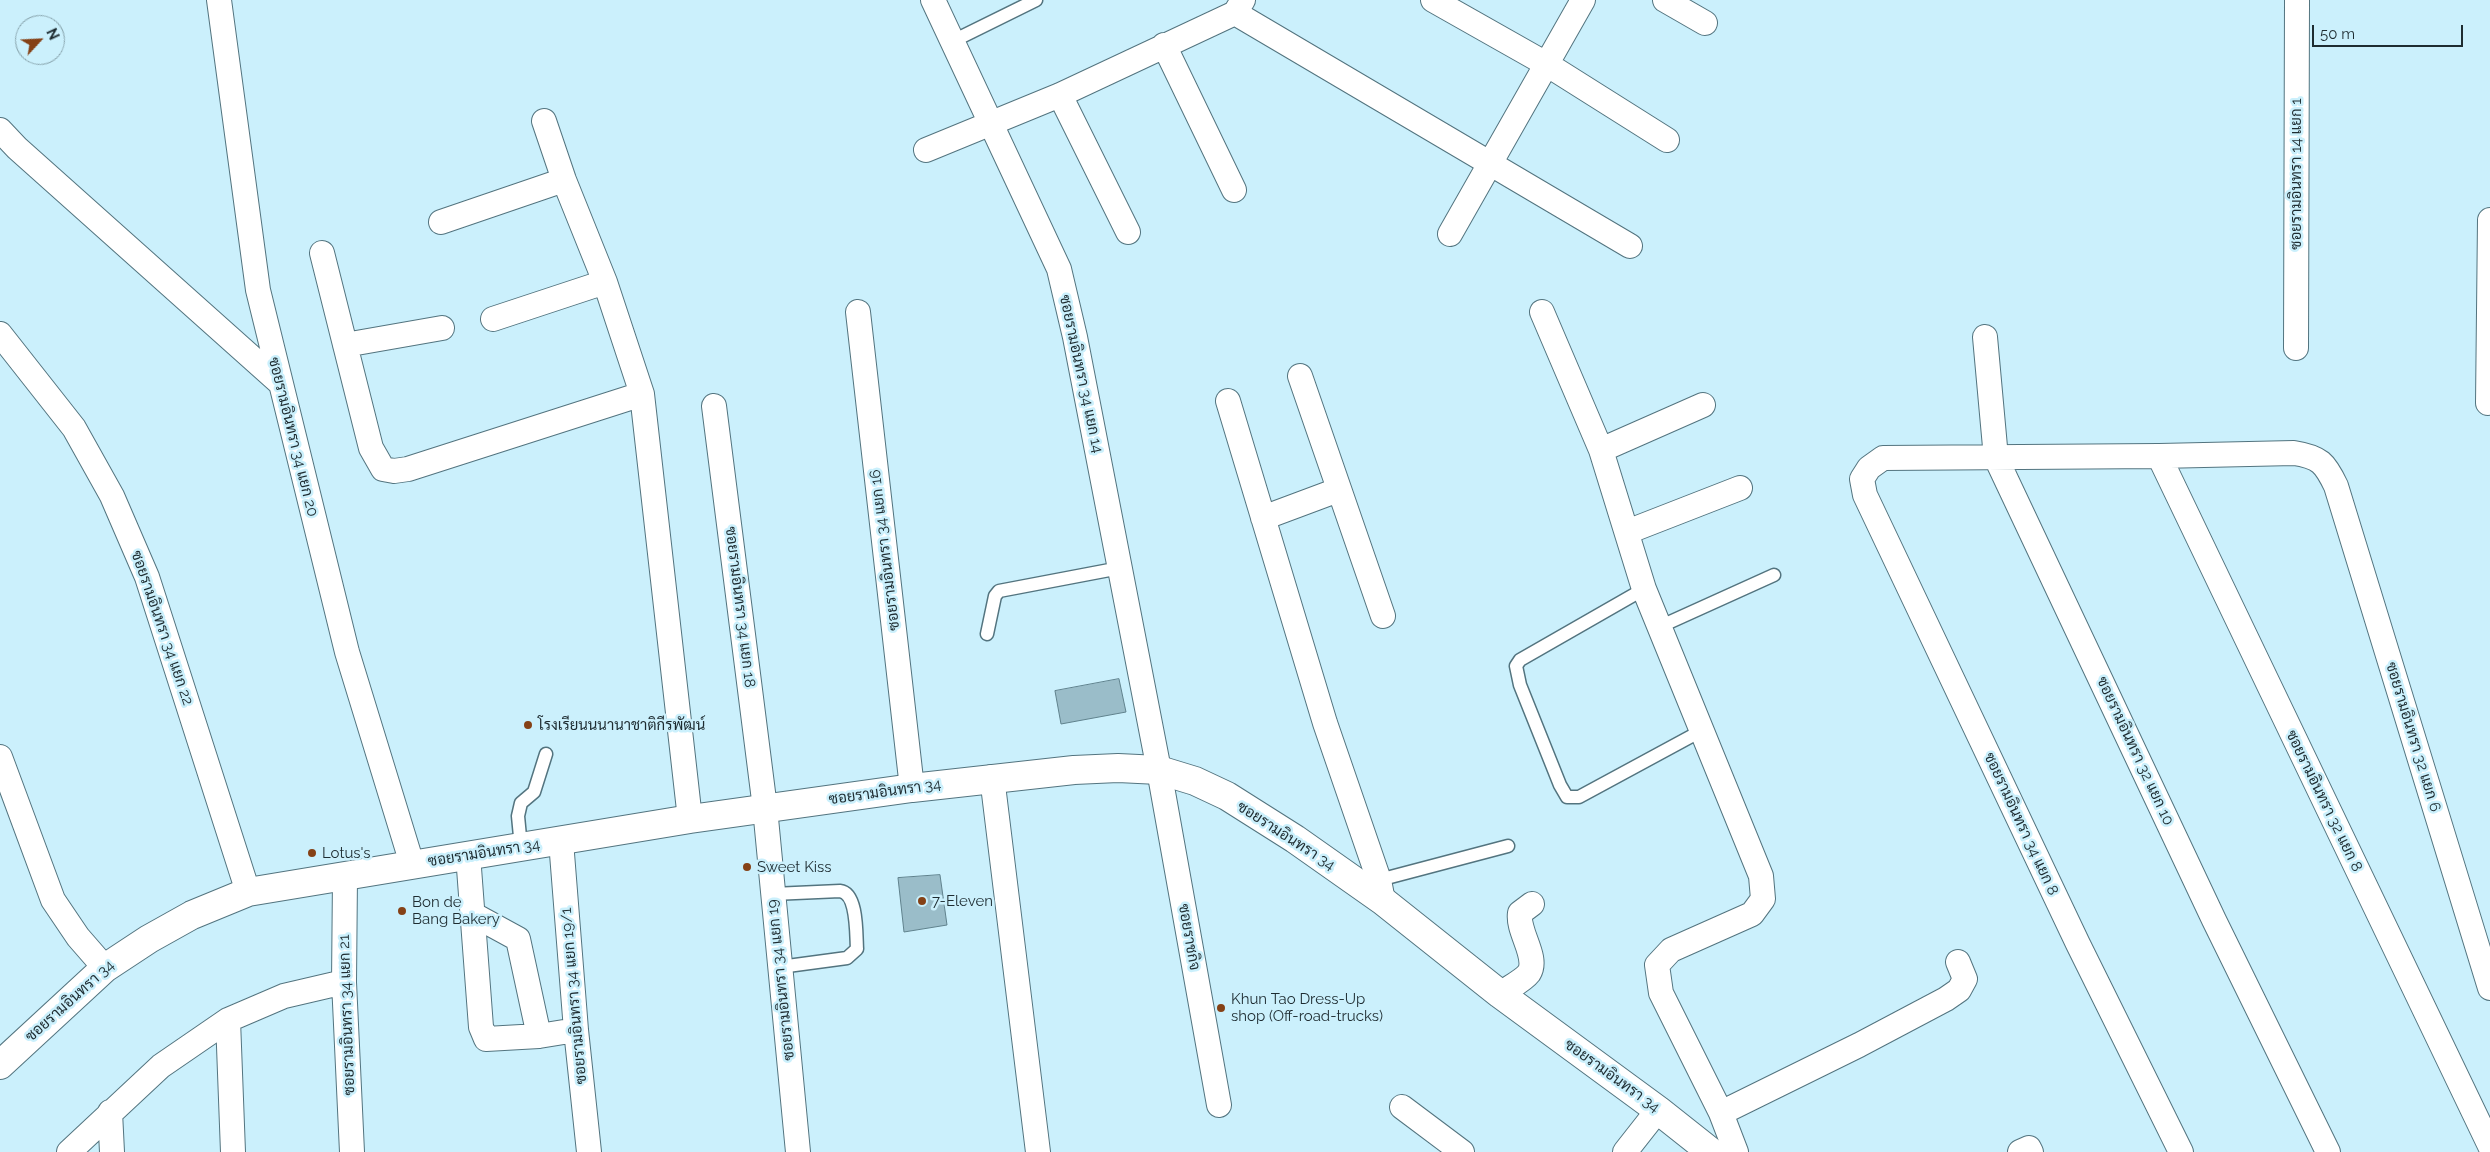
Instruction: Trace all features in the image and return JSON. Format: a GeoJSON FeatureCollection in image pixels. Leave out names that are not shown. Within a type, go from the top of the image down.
{"type":"FeatureCollection","features":[{"type":"Feature","properties":{"kind":"street","name":"ซอยรามอินทรา 34 แยก 20"},"geometry":{"type":"LineString","coordinates":[[219,0],[258,290],[279,382],[347,652],[412,864]]}},
{"type":"Feature","properties":{"kind":"street","name":"ซอยรามอินทรา 34 แยก 14"},"geometry":{"type":"LineString","coordinates":[[934,0],[990,124],[1059,268],[1075,338],[1159,770]]}},
{"type":"Feature","properties":{"kind":"street"},"geometry":{"type":"LineString","coordinates":[[1433,0],[1548,65],[1667,140]]}},
{"type":"Feature","properties":{"kind":"street"},"geometry":{"type":"LineString","coordinates":[[1450,234],[1548,65],[1583,0]]}},
{"type":"Feature","properties":{"kind":"street"},"geometry":{"type":"LineString","coordinates":[[1665,0],[1705,23]]}},
{"type":"Feature","properties":{"kind":"street","name":"ซอยรามอินทรา 14 แยก 1"},"geometry":{"type":"LineString","coordinates":[[2296,348],[2297,0]]}},
{"type":"Feature","properties":{"kind":"street"},"geometry":{"type":"LineString","coordinates":[[926,150],[1060,95],[1164,45],[1239,6],[1490,165],[1630,246]]}},
{"type":"Feature","properties":{"kind":"street"},"geometry":{"type":"LineString","coordinates":[[1164,45],[1234,190]]}},
{"type":"Feature","properties":{"kind":"street"},"geometry":{"type":"LineString","coordinates":[[1060,95],[1128,232]]}},
{"type":"Feature","properties":{"kind":"street"},"geometry":{"type":"LineString","coordinates":[[544,121],[564,180],[605,282],[642,394],[690,819]]}},
{"type":"Feature","properties":{"kind":"street"},"geometry":{"type":"LineString","coordinates":[[0,130],[17,148],[279,382]]}},
{"type":"Feature","properties":{"kind":"street"},"geometry":{"type":"LineString","coordinates":[[441,222],[564,180]]}},
{"type":"Feature","properties":{"kind":"street"},"geometry":{"type":"LineString","coordinates":[[2488,404],[2490,220]]}},
{"type":"Feature","properties":{"kind":"street"},"geometry":{"type":"LineString","coordinates":[[322,253],[371,448],[383,469],[394,471],[408,469],[642,394]]}},
{"type":"Feature","properties":{"kind":"street"},"geometry":{"type":"LineString","coordinates":[[493,319],[605,282]]}},
{"type":"Feature","properties":{"kind":"street","name":"ซอยรามอินทรา 34 แยก 16"},"geometry":{"type":"LineString","coordinates":[[858,312],[912,788]]}},
{"type":"Feature","properties":{"kind":"street"},"geometry":{"type":"LineString","coordinates":[[1542,312],[1601,450],[1644,589],[1761,876],[1764,899],[1752,914],[1671,950],[1657,965],[1661,993],[1721,1114],[1736,1152]]}},
{"type":"Feature","properties":{"kind":"street"},"geometry":{"type":"LineString","coordinates":[[345,344],[442,328]]}},
{"type":"Feature","properties":{"kind":"street","name":"ซอยรามอินทรา 34 แยก 22"},"geometry":{"type":"LineString","coordinates":[[0,334],[74,428],[112,496],[148,577],[248,892]]}},
{"type":"Feature","properties":{"kind":"street","name":"ซอยรามอินทรา 32 แยก 10"},"geometry":{"type":"LineString","coordinates":[[1985,337],[1996,458],[2214,920],[2328,1152]]}},
{"type":"Feature","properties":{"kind":"street"},"geometry":{"type":"LineString","coordinates":[[1300,376],[1383,616]]}},
{"type":"Feature","properties":{"kind":"street"},"geometry":{"type":"LineString","coordinates":[[1228,401],[1325,723],[1381,890]]}},
{"type":"Feature","properties":{"kind":"street","name":"ซอยรามอินทรา 34 แยก 18"},"geometry":{"type":"LineString","coordinates":[[714,406],[765,808]]}},
{"type":"Feature","properties":{"kind":"street"},"geometry":{"type":"LineString","coordinates":[[1601,450],[1703,406]]}},
{"type":"Feature","properties":{"kind":"street","name":"ซอยรามอินทรา 32 แยก 6"},"geometry":{"type":"LineString","coordinates":[[1865,495],[1862,479],[1869,468],[1883,458],[2294,453],[2313,456],[2326,466],[2336,486],[2490,988]]}},
{"type":"Feature","properties":{"kind":"street","name":"ซอยรามอินทรา 32 แยก 8"},"geometry":{"type":"LineString","coordinates":[[2159,456],[2490,1146]]}},
{"type":"Feature","properties":{"kind":"street"},"geometry":{"type":"LineString","coordinates":[[1627,532],[1740,488]]}},
{"type":"Feature","properties":{"kind":"street"},"geometry":{"type":"LineString","coordinates":[[1263,518],[1338,490]]}},
{"type":"Feature","properties":{"kind":"street","name":"ซอยรามอินทรา 34 แยก 8"},"geometry":{"type":"LineString","coordinates":[[1865,495],[2078,944],[2181,1152]]}},
{"type":"Feature","properties":{"kind":"street"},"geometry":{"type":"LineString","coordinates":[[0,757],[54,900],[73,930],[105,968]]}},
{"type":"Feature","properties":{"kind":"street","name":"ซอยรามอินทรา 34"},"geometry":{"type":"LineString","coordinates":[[0,1065],[105,968],[149,938],[192,915],[248,892],[690,819],[992,777],[1118,768],[1159,770],[1195,782],[1227,796],[1294,839],[1381,890],[1500,994],[1658,1110],[1711,1152]]}},
{"type":"Feature","properties":{"kind":"street","name":"ซอยราชกิจ"},"geometry":{"type":"LineString","coordinates":[[1159,770],[1219,1105]]}},
{"type":"Feature","properties":{"kind":"street"},"geometry":{"type":"LineString","coordinates":[[992,777],[1038,1152]]}},
{"type":"Feature","properties":{"kind":"street","name":"ซอยรามอินทรา 34 แยก 19"},"geometry":{"type":"LineString","coordinates":[[765,808],[798,1152]]}},
{"type":"Feature","properties":{"kind":"street","name":"ซอยรามอินทรา 34 แยก 19/1"},"geometry":{"type":"LineString","coordinates":[[561,841],[576,1030],[589,1152]]}},
{"type":"Feature","properties":{"kind":"street"},"geometry":{"type":"LineString","coordinates":[[468,855],[481,1027],[484,1036],[486,1039],[539,1036],[576,1030]]}},
{"type":"Feature","properties":{"kind":"street","name":"ซอยรามอินทรา 34 แยก 21"},"geometry":{"type":"LineString","coordinates":[[345,877],[344,982],[352,1152]]}},
{"type":"Feature","properties":{"kind":"street"},"geometry":{"type":"LineString","coordinates":[[1500,994],[1528,974],[1532,964],[1519,923],[1520,912],[1532,904]]}},
{"type":"Feature","properties":{"kind":"street"},"geometry":{"type":"LineString","coordinates":[[474,916],[518,939],[539,1036]]}},
{"type":"Feature","properties":{"kind":"street"},"geometry":{"type":"LineString","coordinates":[[1721,1114],[1946,999],[1959,990],[1965,979],[1958,962]]}},
{"type":"Feature","properties":{"kind":"street"},"geometry":{"type":"LineString","coordinates":[[69,1152],[161,1066],[228,1020],[284,996],[344,982]]}},
{"type":"Feature","properties":{"kind":"street"},"geometry":{"type":"LineString","coordinates":[[228,1020],[233,1152]]}},
{"type":"Feature","properties":{"kind":"street"},"geometry":{"type":"LineString","coordinates":[[1402,1107],[1462,1152]]}},
{"type":"Feature","properties":{"kind":"street"},"geometry":{"type":"LineString","coordinates":[[1625,1152],[1658,1110]]}},
{"type":"Feature","properties":{"kind":"street"},"geometry":{"type":"LineString","coordinates":[[110,1112],[112,1152]]}},
{"type":"Feature","properties":{"kind":"street"},"geometry":{"type":"LineString","coordinates":[[2020,1152],[2029,1148],[2031,1152]]}},
{"type":"Feature","properties":{"kind":"lane"},"geometry":{"type":"LineString","coordinates":[[953,41],[1036,0]]}},
{"type":"Feature","properties":{"kind":"lane"},"geometry":{"type":"LineString","coordinates":[[987,634],[995,596],[999,591],[1120,568]]}},
{"type":"Feature","properties":{"kind":"lane"},"geometry":{"type":"LineString","coordinates":[[1659,626],[1774,575]]}},
{"type":"Feature","properties":{"kind":"lane"},"geometry":{"type":"LineString","coordinates":[[1644,589],[1520,660],[1516,666],[1520,685],[1560,785],[1567,797],[1579,797],[1701,730]]}},
{"type":"Feature","properties":{"kind":"lane"},"geometry":{"type":"LineString","coordinates":[[521,847],[518,816],[521,803],[534,792],[546,754]]}},
{"type":"Feature","properties":{"kind":"lane"},"geometry":{"type":"LineString","coordinates":[[1381,890],[1508,846]]}},
{"type":"Feature","properties":{"kind":"lane"},"geometry":{"type":"LineString","coordinates":[[773,894],[840,891],[847,894],[853,903],[857,949],[854,954],[847,958],[780,967]]}},
{"type":"Feature","properties":{"kind":"building"},"geometry":{"type":"Polygon","coordinates":[[[1119,679],[1126,712],[1061,724],[1055,691],[1119,679]]]}},
{"type":"Feature","properties":{"kind":"building","name":"7-Eleven"},"geometry":{"type":"Polygon","coordinates":[[[940,875],[947,925],[904,932],[898,878],[940,875]]]}},
{"type":"Feature","properties":{"kind":"place","name":"โรงเรียนนนานาชาติกีรพัฒน์"},"geometry":{"type":"Point","coordinates":[528,725]}},
{"type":"Feature","properties":{"kind":"place","name":"Lotus's"},"geometry":{"type":"Point","coordinates":[312,853]}},
{"type":"Feature","properties":{"kind":"place","name":"Sweet Kiss"},"geometry":{"type":"Point","coordinates":[747,867]}},
{"type":"Feature","properties":{"kind":"place","name":"7-Eleven"},"geometry":{"type":"Point","coordinates":[922,901]}},
{"type":"Feature","properties":{"kind":"place","name":"Bon de Bang Bakery"},"geometry":{"type":"Point","coordinates":[402,911]}},
{"type":"Feature","properties":{"kind":"place","name":"Khun Tao Dress-Up shop (Off-road-trucks)"},"geometry":{"type":"Point","coordinates":[1221,1008]}}]}
